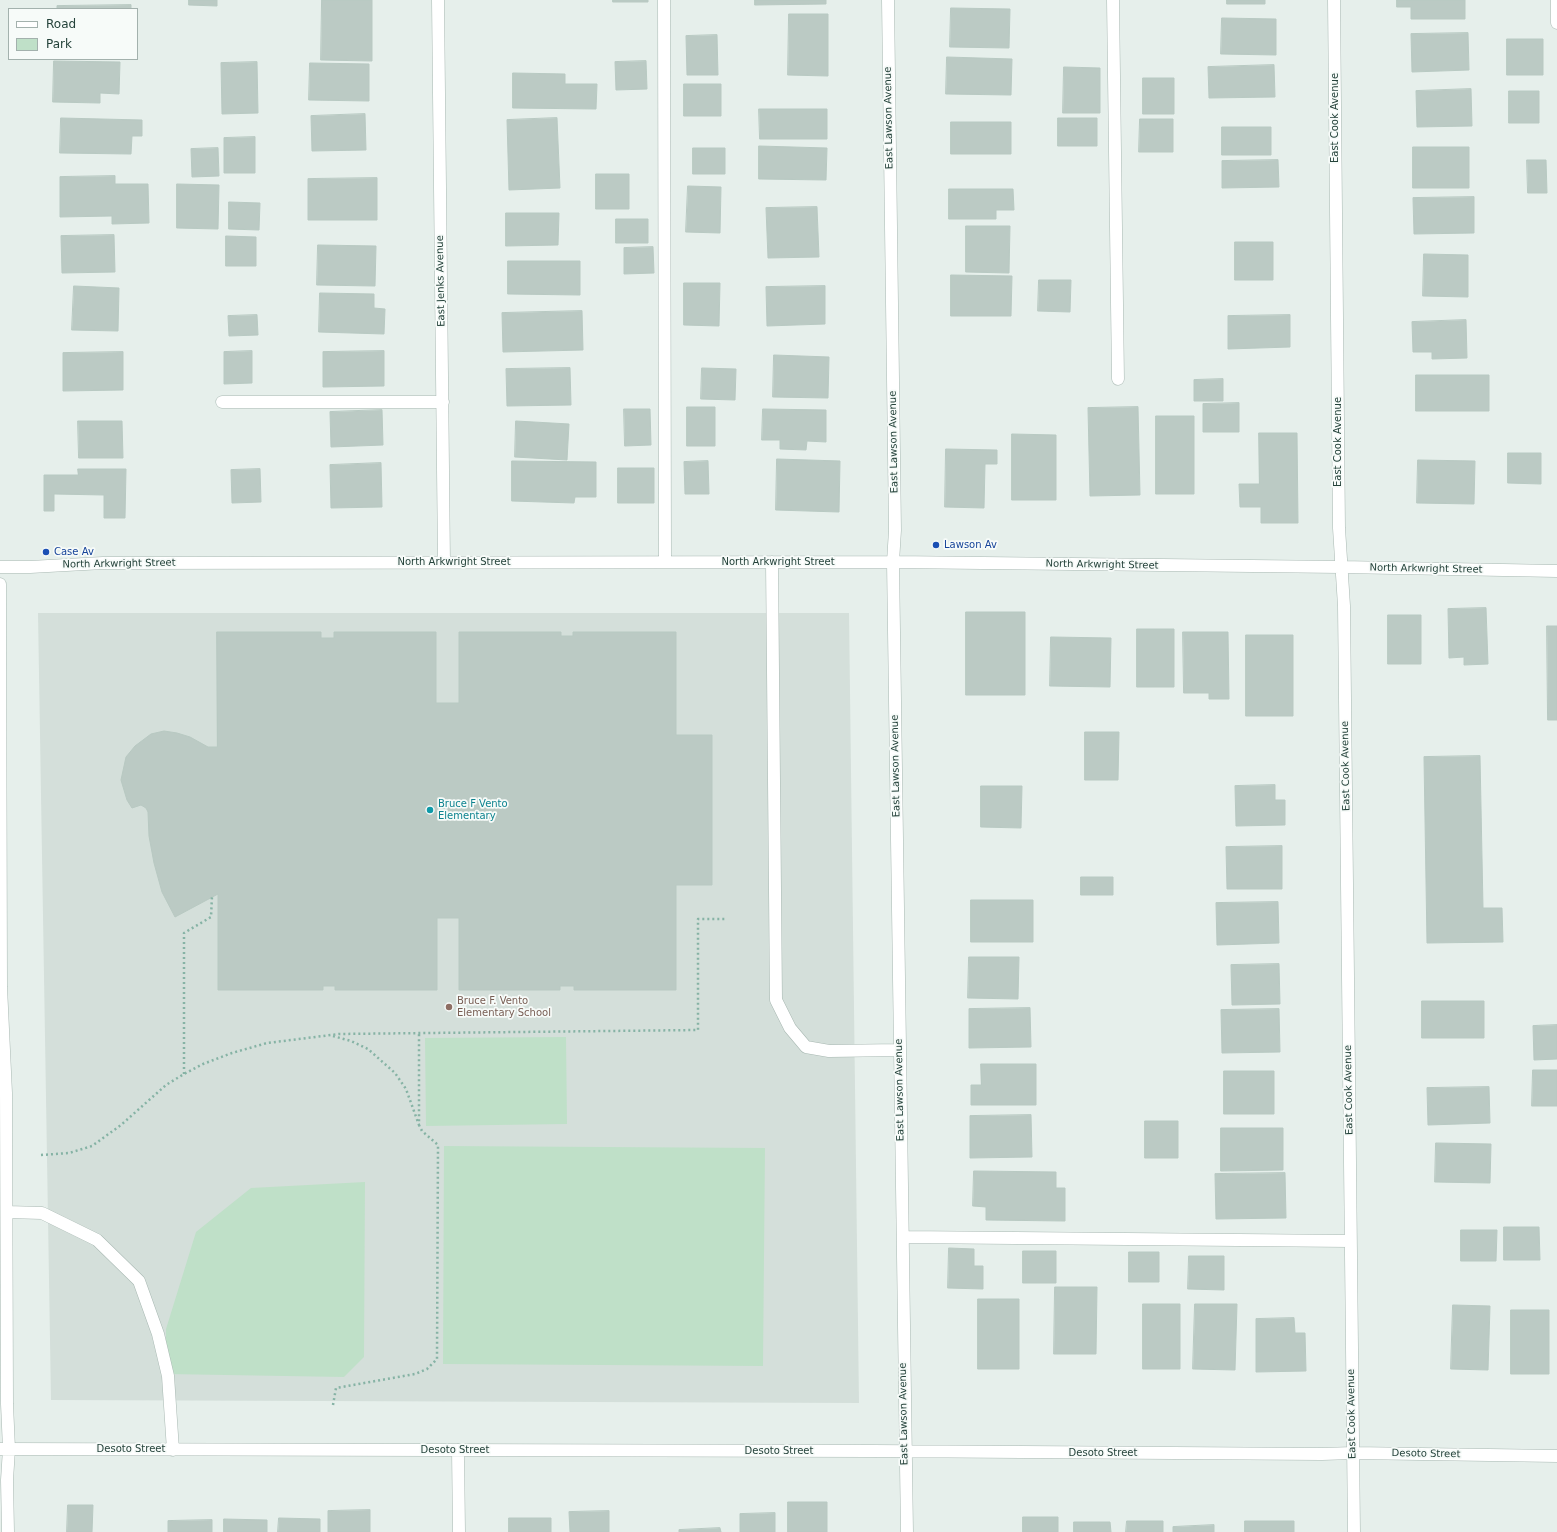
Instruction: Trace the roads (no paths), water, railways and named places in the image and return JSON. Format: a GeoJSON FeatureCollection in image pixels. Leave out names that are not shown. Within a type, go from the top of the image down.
{"type":"FeatureCollection","features":[{"type":"Feature","properties":{"kind":"street","name":"East Jenks Avenue"},"geometry":{"type":"LineString","coordinates":[[438,0],[444,562]]}},
{"type":"Feature","properties":{"kind":"street"},"geometry":{"type":"LineString","coordinates":[[664,0],[666,562]]}},
{"type":"Feature","properties":{"kind":"street","name":"East Lawson Avenue"},"geometry":{"type":"LineString","coordinates":[[888,0],[895,530],[893,562],[899,1050],[907,1532]]}},
{"type":"Feature","properties":{"kind":"street"},"geometry":{"type":"LineString","coordinates":[[1113,0],[1118,379]]}},
{"type":"Feature","properties":{"kind":"street","name":"East Cook Avenue"},"geometry":{"type":"LineString","coordinates":[[1334,0],[1339,520],[1344,606],[1354,1532]]}},
{"type":"Feature","properties":{"kind":"street"},"geometry":{"type":"LineString","coordinates":[[1557,0],[1557,23]]}},
{"type":"Feature","properties":{"kind":"street"},"geometry":{"type":"LineString","coordinates":[[222,402],[442,402]]}},
{"type":"Feature","properties":{"kind":"street"},"geometry":{"type":"LineString","coordinates":[[772,562],[776,1000],[790,1028],[806,1046],[829,1052],[899,1050]]}},
{"type":"Feature","properties":{"kind":"street","name":"North Arkwright Street"},"geometry":{"type":"LineString","coordinates":[[0,567],[103,563],[893,562],[1557,571]]}},
{"type":"Feature","properties":{"kind":"street"},"geometry":{"type":"LineString","coordinates":[[0,584],[1,987],[6,1093],[7,1212],[7,1396],[4,1449],[7,1480],[8,1532]]}},
{"type":"Feature","properties":{"kind":"street"},"geometry":{"type":"LineString","coordinates":[[7,1212],[42,1213],[97,1240],[139,1281],[158,1334],[168,1376],[172,1450]]}},
{"type":"Feature","properties":{"kind":"street"},"geometry":{"type":"LineString","coordinates":[[903,1238],[1350,1241]]}},
{"type":"Feature","properties":{"kind":"street","name":"Desoto Street"},"geometry":{"type":"LineString","coordinates":[[4,1449],[1353,1453],[1557,1456]]}},
{"type":"Feature","properties":{"kind":"street"},"geometry":{"type":"LineString","coordinates":[[458,1450],[459,1532]]}},
{"type":"Feature","properties":{"kind":"place","name":"Lawson Av"},"geometry":{"type":"Point","coordinates":[936,545]}},
{"type":"Feature","properties":{"kind":"place","name":"Case Av"},"geometry":{"type":"Point","coordinates":[46,552]}},
{"type":"Feature","properties":{"kind":"place","name":"Bruce F Vento Elementary"},"geometry":{"type":"Point","coordinates":[430,810]}},
{"type":"Feature","properties":{"kind":"place","name":"Bruce F. Vento Elementary School"},"geometry":{"type":"Point","coordinates":[449,1007]}}]}
